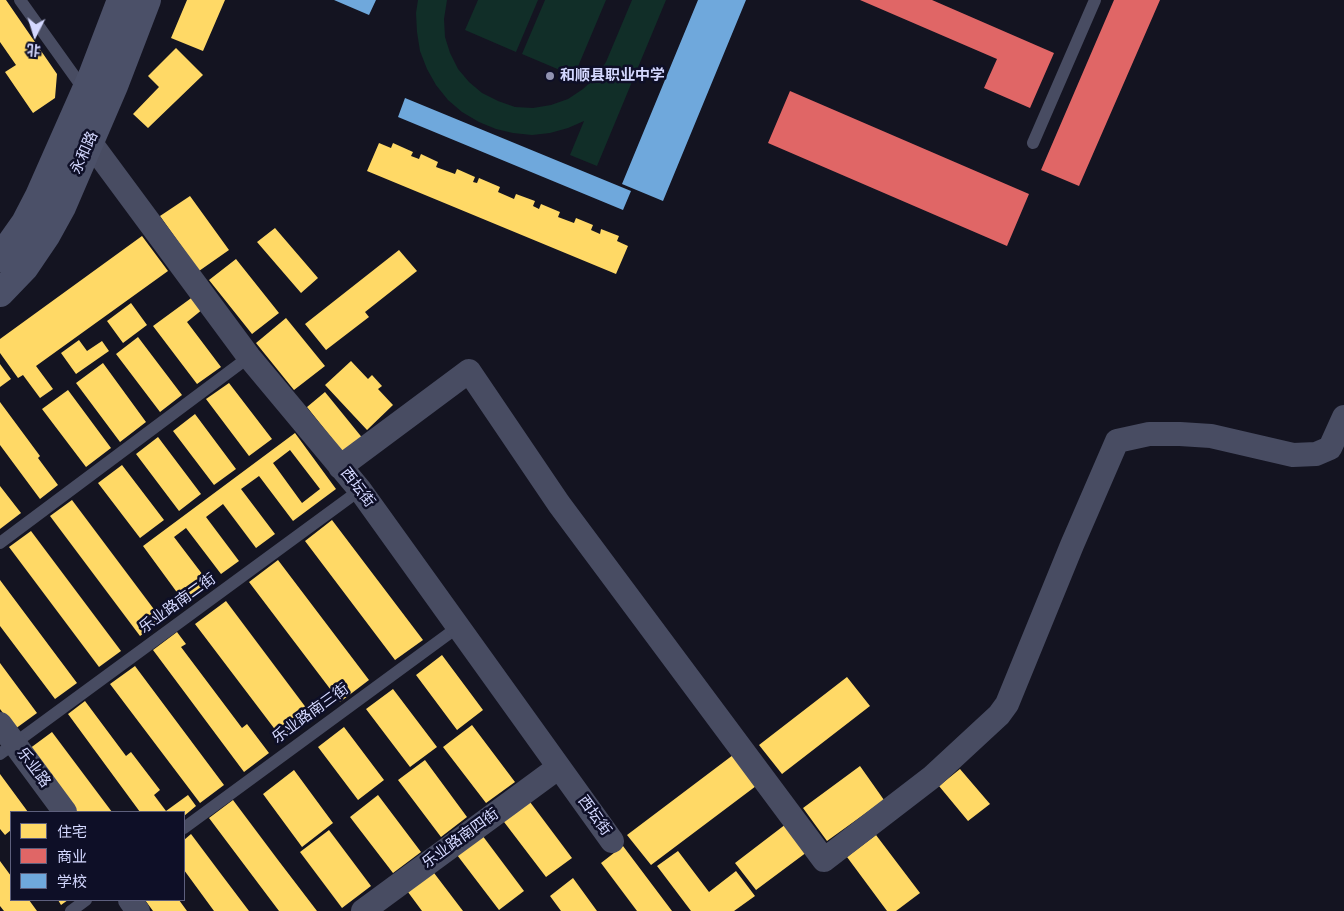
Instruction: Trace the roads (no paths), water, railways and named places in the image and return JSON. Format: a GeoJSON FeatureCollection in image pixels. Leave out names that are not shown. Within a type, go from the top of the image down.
{"type":"FeatureCollection","features":[{"type":"Feature","properties":{"kind":"main road","name":"永和路"},"geometry":{"type":"LineString","coordinates":[[0,258],[25,223],[39,196],[86,91],[121,0]]}},
{"type":"Feature","properties":{"kind":"main road","name":"永和路"},"geometry":{"type":"LineString","coordinates":[[0,293],[25,267],[46,236],[62,207],[114,86],[147,0]]}},
{"type":"Feature","properties":{"kind":"street","name":"西坛街"},"geometry":{"type":"LineString","coordinates":[[90,142],[249,357],[360,490],[612,841]]}},
{"type":"Feature","properties":{"kind":"street"},"geometry":{"type":"LineString","coordinates":[[340,467],[469,371],[559,504],[824,860],[932,777],[999,715],[1007,704],[1117,441],[1149,434],[1211,436],[1293,455],[1316,454],[1330,448],[1344,417]]}},
{"type":"Feature","properties":{"kind":"street","name":"乐业路"},"geometry":{"type":"LineString","coordinates":[[0,724],[7,749],[64,811]]}},
{"type":"Feature","properties":{"kind":"street","name":"乐业路南四街"},"geometry":{"type":"LineString","coordinates":[[363,911],[560,767]]}},
{"type":"Feature","properties":{"kind":"lane"},"geometry":{"type":"LineString","coordinates":[[20,0],[86,91]]}},
{"type":"Feature","properties":{"kind":"lane"},"geometry":{"type":"LineString","coordinates":[[1033,143],[1095,0]]}},
{"type":"Feature","properties":{"kind":"lane"},"geometry":{"type":"LineString","coordinates":[[0,543],[249,357]]}},
{"type":"Feature","properties":{"kind":"lane","name":"乐业路南二街"},"geometry":{"type":"LineString","coordinates":[[7,749],[360,490]]}},
{"type":"Feature","properties":{"kind":"lane","name":"乐业路南三街"},"geometry":{"type":"LineString","coordinates":[[185,827],[458,626]]}},
{"type":"Feature","properties":{"kind":"lane"},"geometry":{"type":"LineString","coordinates":[[71,911],[85,901]]}},
{"type":"Feature","properties":{"kind":"place","name":"和顺县职业中学"},"geometry":{"type":"Point","coordinates":[550,76]}}]}
